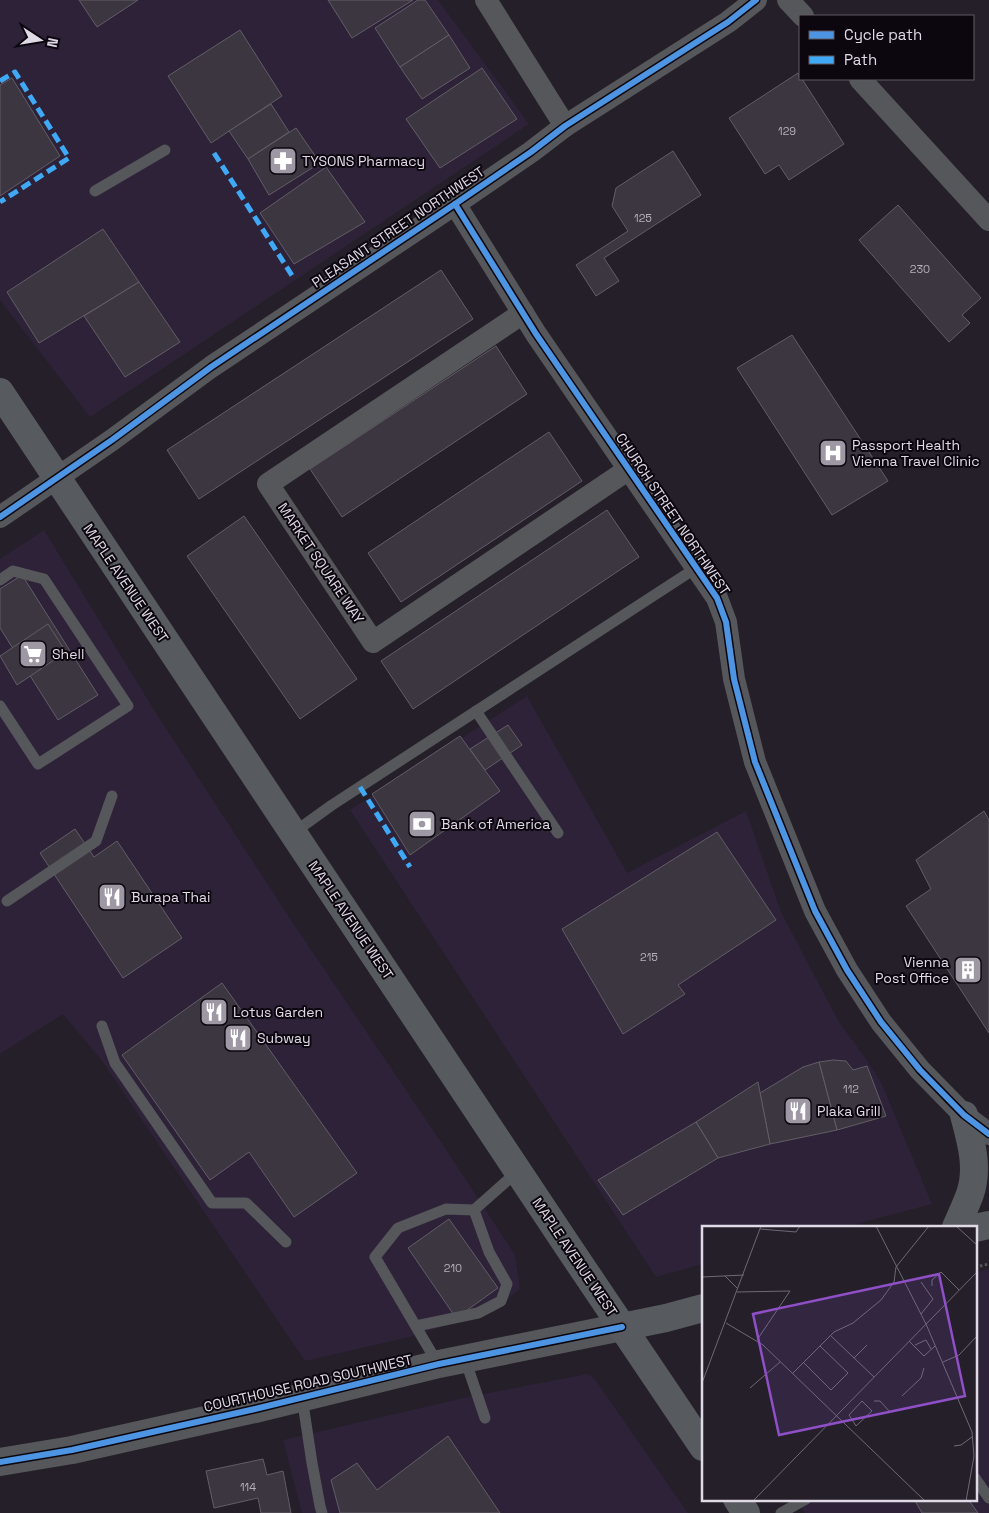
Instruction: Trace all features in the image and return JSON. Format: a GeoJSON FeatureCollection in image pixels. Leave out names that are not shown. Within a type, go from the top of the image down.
{"type":"FeatureCollection","features":[{"type":"Feature","properties":{"kind":"main road","name":"MAPLE AVENUE WEST"},"geometry":{"type":"LineString","coordinates":[[0,392],[702,1445]]}},
{"type":"Feature","properties":{"kind":"main road"},"geometry":{"type":"LineString","coordinates":[[956,1226],[973,1183],[973,1154],[964,1116]]}},
{"type":"Feature","properties":{"kind":"main road"},"geometry":{"type":"LineString","coordinates":[[976,1228],[989,1225]]}},
{"type":"Feature","properties":{"kind":"main road"},"geometry":{"type":"LineString","coordinates":[[622,1327],[702,1308]]}},
{"type":"Feature","properties":{"kind":"main road"},"geometry":{"type":"LineString","coordinates":[[738,1500],[746,1513]]}},
{"type":"Feature","properties":{"kind":"street"},"geometry":{"type":"LineString","coordinates":[[486,0],[565,126]]}},
{"type":"Feature","properties":{"kind":"street","name":"PLEASANT STREET NORTHWEST"},"geometry":{"type":"LineString","coordinates":[[0,517],[112,440],[212,367],[455,204],[531,152],[565,126],[728,22],[756,0]]}},
{"type":"Feature","properties":{"kind":"street"},"geometry":{"type":"LineString","coordinates":[[788,0],[802,15]]}},
{"type":"Feature","properties":{"kind":"street"},"geometry":{"type":"LineString","coordinates":[[861,80],[989,220]]}},
{"type":"Feature","properties":{"kind":"street","name":"CHURCH STREET NORTHWEST"},"geometry":{"type":"LineString","coordinates":[[455,204],[536,334],[716,598],[726,622],[734,679],[755,762],[815,911],[847,970],[881,1022],[914,1063],[964,1116],[989,1134]]}},
{"type":"Feature","properties":{"kind":"street","name":"MARKET SQUARE WAY"},"geometry":{"type":"LineString","coordinates":[[524,313],[268,484],[373,642],[628,469]]}},
{"type":"Feature","properties":{"kind":"street","name":"COURTHOUSE ROAD SOUTHWEST"},"geometry":{"type":"LineString","coordinates":[[0,1462],[72,1450],[439,1364],[622,1327]]}},
{"type":"Feature","properties":{"kind":"lane"},"geometry":{"type":"LineString","coordinates":[[95,191],[165,150]]}},
{"type":"Feature","properties":{"kind":"lane"},"geometry":{"type":"LineString","coordinates":[[293,833],[332,805],[696,568]]}},
{"type":"Feature","properties":{"kind":"lane"},"geometry":{"type":"LineString","coordinates":[[0,580],[13,571],[44,579],[128,706],[38,764],[0,706]]}},
{"type":"Feature","properties":{"kind":"lane"},"geometry":{"type":"LineString","coordinates":[[476,711],[558,833]]}},
{"type":"Feature","properties":{"kind":"lane"},"geometry":{"type":"LineString","coordinates":[[7,901],[96,841],[112,796]]}},
{"type":"Feature","properties":{"kind":"lane"},"geometry":{"type":"LineString","coordinates":[[102,1026],[115,1062],[212,1203],[246,1203],[286,1242]]}},
{"type":"Feature","properties":{"kind":"lane"},"geometry":{"type":"LineString","coordinates":[[439,1364],[375,1257],[398,1228],[446,1210],[474,1210],[518,1171]]}},
{"type":"Feature","properties":{"kind":"lane"},"geometry":{"type":"LineString","coordinates":[[416,1326],[478,1313],[502,1301],[507,1284],[489,1252],[474,1210]]}},
{"type":"Feature","properties":{"kind":"lane"},"geometry":{"type":"LineString","coordinates":[[465,1359],[485,1418]]}},
{"type":"Feature","properties":{"kind":"lane"},"geometry":{"type":"LineString","coordinates":[[302,1397],[322,1513]]}},
{"type":"Feature","properties":{"kind":"lane"},"geometry":{"type":"LineString","coordinates":[[976,1479],[989,1498]]}},
{"type":"Feature","properties":{"kind":"lane"},"geometry":{"type":"LineString","coordinates":[[782,1513],[804,1500]]}},
{"type":"Feature","properties":{"kind":"path"},"geometry":{"type":"LineString","coordinates":[[976,1267],[989,1264]]}},
{"type":"Feature","properties":{"kind":"shaded area"},"geometry":{"type":"Polygon","coordinates":[[[0,0],[438,0],[529,124],[90,417],[0,300],[0,0]]]}},
{"type":"Feature","properties":{"kind":"shaded area"},"geometry":{"type":"Polygon","coordinates":[[[44,530],[154,710],[293,923],[515,1255],[520,1289],[491,1312],[409,1337],[305,1361],[102,1061],[63,1014],[0,1054],[0,559],[44,530]]]}},
{"type":"Feature","properties":{"kind":"shaded area"},"geometry":{"type":"Polygon","coordinates":[[[527,696],[627,873],[746,811],[781,912],[839,1022],[881,1082],[932,1204],[849,1226],[702,1226],[702,1264],[656,1277],[350,810],[527,696]]]}},
{"type":"Feature","properties":{"kind":"shaded area"},"geometry":{"type":"Polygon","coordinates":[[[989,1269],[989,1513],[805,1513],[797,1500],[976,1500],[976,1272],[989,1269]]]}},
{"type":"Feature","properties":{"kind":"shaded area"},"geometry":{"type":"Polygon","coordinates":[[[587,1374],[594,1378],[688,1513],[302,1513],[283,1440],[468,1397],[587,1374]]]}},
{"type":"Feature","properties":{"kind":"building"},"geometry":{"type":"Polygon","coordinates":[[[79,0],[138,0],[97,27],[79,0]]]}},
{"type":"Feature","properties":{"kind":"building"},"geometry":{"type":"Polygon","coordinates":[[[328,0],[413,0],[352,38],[328,0]]]}},
{"type":"Feature","properties":{"kind":"building"},"geometry":{"type":"Polygon","coordinates":[[[418,0],[425,0],[449,35],[400,67],[375,28],[418,0]]]}},
{"type":"Feature","properties":{"kind":"building"},"geometry":{"type":"Polygon","coordinates":[[[240,30],[282,96],[211,143],[168,76],[240,30]]]}},
{"type":"Feature","properties":{"kind":"building"},"geometry":{"type":"Polygon","coordinates":[[[449,35],[470,68],[422,99],[400,67],[449,35]]]}},
{"type":"Feature","properties":{"kind":"building"},"geometry":{"type":"Polygon","coordinates":[[[482,68],[517,119],[440,168],[406,119],[482,68]]]}},
{"type":"Feature","properties":{"kind":"building"},"geometry":{"type":"Polygon","coordinates":[[[798,73],[799,80],[803,80],[844,144],[789,180],[779,165],[765,174],[729,118],[798,73]]]}},
{"type":"Feature","properties":{"kind":"building"},"geometry":{"type":"Polygon","coordinates":[[[12,78],[60,156],[0,196],[0,85],[12,78]]]}},
{"type":"Feature","properties":{"kind":"building"},"geometry":{"type":"Polygon","coordinates":[[[271,104],[289,132],[248,159],[229,131],[271,104]]]}},
{"type":"Feature","properties":{"kind":"building"},"geometry":{"type":"Polygon","coordinates":[[[296,128],[320,163],[269,195],[248,159],[296,128]]]}},
{"type":"Feature","properties":{"kind":"building"},"geometry":{"type":"Polygon","coordinates":[[[673,151],[701,195],[604,258],[619,281],[596,296],[576,265],[628,231],[612,206],[616,188],[673,151]]]}},
{"type":"Feature","properties":{"kind":"building"},"geometry":{"type":"Polygon","coordinates":[[[326,167],[365,222],[294,264],[260,213],[326,167]]]}},
{"type":"Feature","properties":{"kind":"building"},"geometry":{"type":"Polygon","coordinates":[[[898,205],[981,298],[962,315],[970,323],[949,342],[859,240],[898,205]]]}},
{"type":"Feature","properties":{"kind":"building"},"geometry":{"type":"Polygon","coordinates":[[[103,229],[139,282],[39,343],[7,292],[103,229]]]}},
{"type":"Feature","properties":{"kind":"building"},"geometry":{"type":"Polygon","coordinates":[[[441,270],[473,319],[199,499],[167,450],[441,270]]]}},
{"type":"Feature","properties":{"kind":"building"},"geometry":{"type":"Polygon","coordinates":[[[139,282],[180,342],[125,377],[84,316],[139,282]]]}},
{"type":"Feature","properties":{"kind":"building"},"geometry":{"type":"Polygon","coordinates":[[[792,335],[888,481],[832,515],[737,368],[792,335]]]}},
{"type":"Feature","properties":{"kind":"building"},"geometry":{"type":"Polygon","coordinates":[[[496,346],[527,394],[342,517],[310,469],[496,346]]]}},
{"type":"Feature","properties":{"kind":"building"},"geometry":{"type":"Polygon","coordinates":[[[549,432],[582,481],[401,602],[368,553],[549,432]]]}},
{"type":"Feature","properties":{"kind":"building"},"geometry":{"type":"Polygon","coordinates":[[[607,510],[639,557],[413,709],[381,661],[607,510]]]}},
{"type":"Feature","properties":{"kind":"building"},"geometry":{"type":"Polygon","coordinates":[[[244,516],[357,679],[300,719],[187,556],[244,516]]]}},
{"type":"Feature","properties":{"kind":"building"},"geometry":{"type":"Polygon","coordinates":[[[22,575],[98,695],[58,720],[0,628],[0,589],[22,575]]]}},
{"type":"Feature","properties":{"kind":"building","name":"Shell"},"geometry":{"type":"Polygon","coordinates":[[[48,624],[66,652],[17,685],[0,656],[48,624]]]}},
{"type":"Feature","properties":{"kind":"building"},"geometry":{"type":"Polygon","coordinates":[[[508,725],[522,745],[485,770],[470,749],[508,725]]]}},
{"type":"Feature","properties":{"kind":"building","name":"Bank of America"},"geometry":{"type":"Polygon","coordinates":[[[460,736],[500,791],[410,855],[372,794],[460,736]]]}},
{"type":"Feature","properties":{"kind":"building","name":"Vienna Post Office"},"geometry":{"type":"Polygon","coordinates":[[[984,811],[989,820],[989,1033],[906,906],[931,889],[916,860],[984,811]]]}},
{"type":"Feature","properties":{"kind":"building","name":"Burapa Thai"},"geometry":{"type":"Polygon","coordinates":[[[75,829],[94,857],[117,841],[182,938],[123,978],[40,853],[75,829]]]}},
{"type":"Feature","properties":{"kind":"building"},"geometry":{"type":"Polygon","coordinates":[[[717,832],[776,920],[678,985],[685,994],[623,1034],[562,929],[717,832]]]}},
{"type":"Feature","properties":{"kind":"building"},"geometry":{"type":"Polygon","coordinates":[[[222,983],[357,1173],[294,1217],[249,1152],[210,1180],[122,1055],[222,983]]]}},
{"type":"Feature","properties":{"kind":"building"},"geometry":{"type":"Polygon","coordinates":[[[846,1061],[853,1070],[867,1066],[886,1116],[837,1130],[819,1062],[846,1061]]]}},
{"type":"Feature","properties":{"kind":"building","name":"Plaka Grill"},"geometry":{"type":"Polygon","coordinates":[[[819,1062],[837,1130],[770,1144],[760,1093],[803,1067],[819,1062]]]}},
{"type":"Feature","properties":{"kind":"building"},"geometry":{"type":"Polygon","coordinates":[[[758,1082],[770,1144],[718,1158],[696,1122],[758,1082]]]}},
{"type":"Feature","properties":{"kind":"building"},"geometry":{"type":"Polygon","coordinates":[[[696,1122],[718,1158],[623,1215],[598,1180],[696,1122]]]}},
{"type":"Feature","properties":{"kind":"building"},"geometry":{"type":"Polygon","coordinates":[[[449,1219],[498,1288],[456,1318],[408,1248],[449,1219]]]}},
{"type":"Feature","properties":{"kind":"building"},"geometry":{"type":"Polygon","coordinates":[[[448,1436],[500,1513],[340,1513],[331,1480],[357,1463],[377,1490],[448,1436]]]}},
{"type":"Feature","properties":{"kind":"building"},"geometry":{"type":"Polygon","coordinates":[[[263,1459],[267,1475],[283,1471],[291,1513],[261,1513],[258,1498],[214,1508],[206,1471],[263,1459]]]}},
{"type":"Feature","properties":{"kind":"building"},"geometry":{"type":"Polygon","coordinates":[[[915,1500],[969,1500],[978,1513],[922,1513],[915,1500]]]}},
{"type":"Feature","properties":{"kind":"marked path"},"geometry":{"type":"LineString","coordinates":[[0,81],[15,72],[69,158],[0,202]]}},
{"type":"Feature","properties":{"kind":"marked path"},"geometry":{"type":"LineString","coordinates":[[214,153],[293,277]]}},
{"type":"Feature","properties":{"kind":"marked path"},"geometry":{"type":"LineString","coordinates":[[360,787],[410,867]]}},
{"type":"Feature","properties":{"kind":"cycle path"},"geometry":{"type":"LineString","coordinates":[[0,517],[112,440],[211,367],[455,204],[531,152],[565,126],[728,22],[756,0]]}},
{"type":"Feature","properties":{"kind":"cycle path"},"geometry":{"type":"LineString","coordinates":[[455,204],[536,334],[717,598],[726,622],[734,679],[755,762],[815,911],[847,970],[881,1022],[920,1070],[964,1115],[989,1134]]}},
{"type":"Feature","properties":{"kind":"cycle path"},"geometry":{"type":"LineString","coordinates":[[0,1462],[72,1450],[255,1409],[439,1364],[622,1327]]}},
{"type":"Feature","properties":{"kind":"place","name":"TYSONS Pharmacy"},"geometry":{"type":"Point","coordinates":[283,161]}},
{"type":"Feature","properties":{"kind":"place","name":"Passport Health Vienna Travel Clinic"},"geometry":{"type":"Point","coordinates":[833,453]}},
{"type":"Feature","properties":{"kind":"place","name":"Shell"},"geometry":{"type":"Point","coordinates":[33,654]}},
{"type":"Feature","properties":{"kind":"place","name":"Bank of America"},"geometry":{"type":"Point","coordinates":[422,824]}},
{"type":"Feature","properties":{"kind":"place","name":"Burapa Thai"},"geometry":{"type":"Point","coordinates":[112,897]}},
{"type":"Feature","properties":{"kind":"place","name":"Vienna Post Office"},"geometry":{"type":"Point","coordinates":[968,970]}},
{"type":"Feature","properties":{"kind":"place","name":"Lotus Garden"},"geometry":{"type":"Point","coordinates":[214,1012]}},
{"type":"Feature","properties":{"kind":"place","name":"Subway"},"geometry":{"type":"Point","coordinates":[238,1038]}},
{"type":"Feature","properties":{"kind":"place","name":"Plaka Grill"},"geometry":{"type":"Point","coordinates":[798,1111]}}]}
